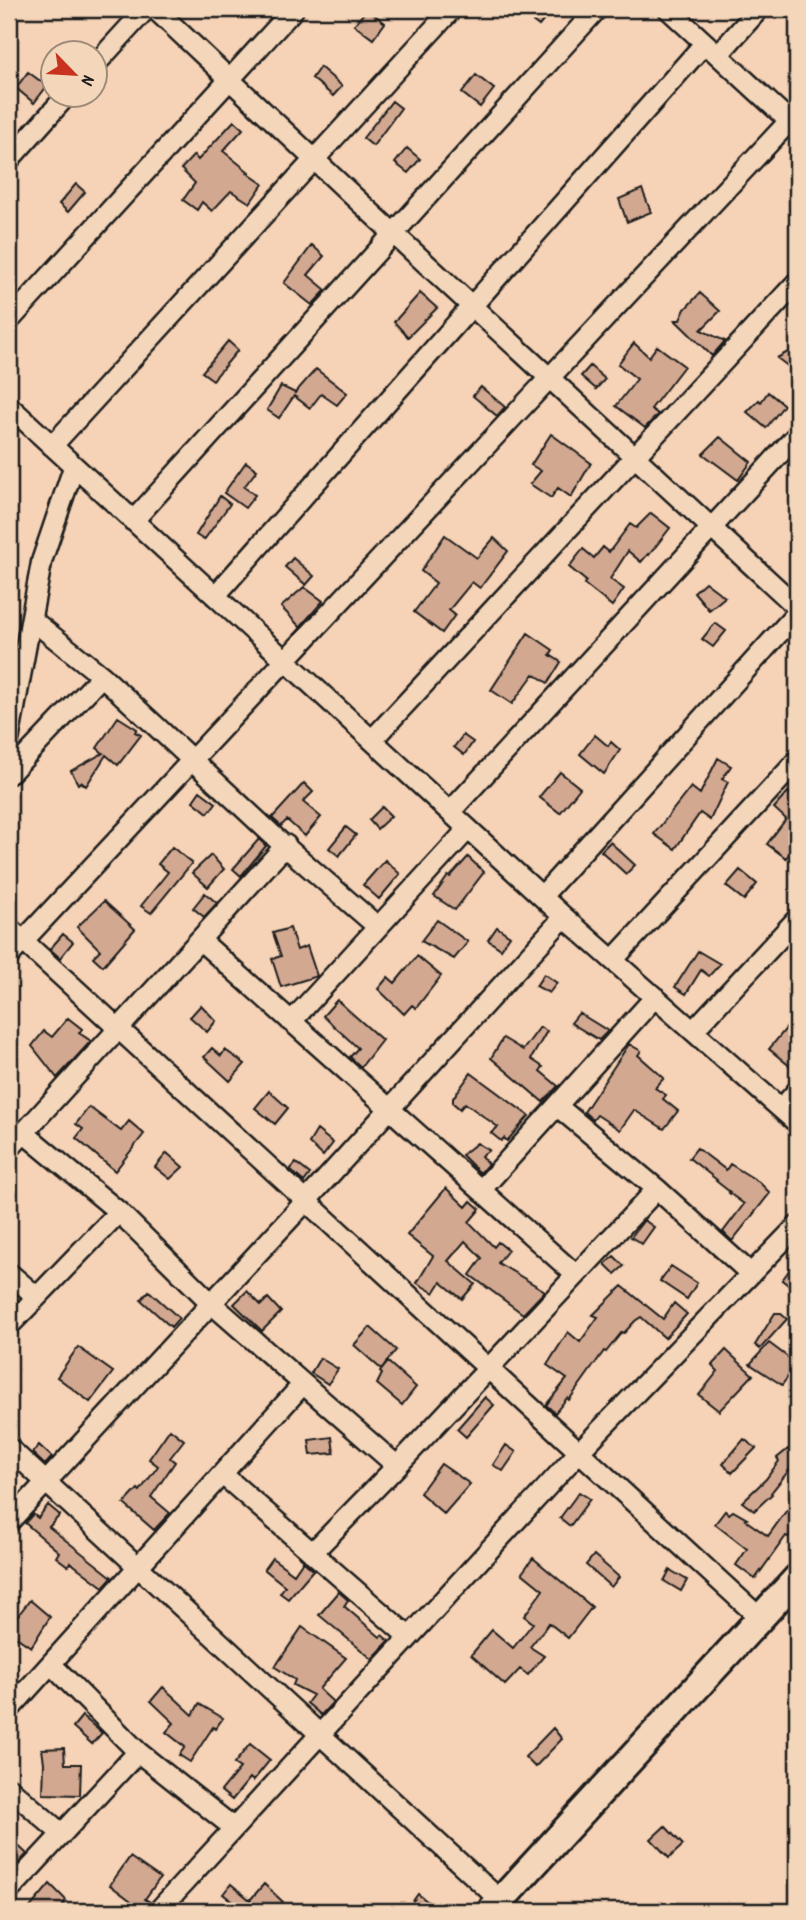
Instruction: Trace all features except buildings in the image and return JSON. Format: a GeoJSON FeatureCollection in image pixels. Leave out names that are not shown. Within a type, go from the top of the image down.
{"type":"FeatureCollection","features":[{"type":"Feature","properties":{"kind":"main road"},"geometry":{"type":"LineString","coordinates":[[496,1906],[797,1578]]}},
{"type":"Feature","properties":{"kind":"street"},"geometry":{"type":"LineString","coordinates":[[108,51],[146,9]]}},
{"type":"Feature","properties":{"kind":"street"},"geometry":{"type":"LineString","coordinates":[[155,9],[797,610],[542,897]]}},
{"type":"Feature","properties":{"kind":"street"},"geometry":{"type":"LineString","coordinates":[[9,321],[294,9]]}},
{"type":"Feature","properties":{"kind":"street"},"geometry":{"type":"LineString","coordinates":[[52,446],[452,9]]}},
{"type":"Feature","properties":{"kind":"street"},"geometry":{"type":"LineString","coordinates":[[133,521],[597,9]]}},
{"type":"Feature","properties":{"kind":"street"},"geometry":{"type":"LineString","coordinates":[[9,956],[16,934],[192,760],[795,121],[667,9]]}},
{"type":"Feature","properties":{"kind":"street"},"geometry":{"type":"LineString","coordinates":[[215,596],[472,306],[711,49],[759,9]]}},
{"type":"Feature","properties":{"kind":"street"},"geometry":{"type":"LineString","coordinates":[[9,160],[55,108]]}},
{"type":"Feature","properties":{"kind":"street"},"geometry":{"type":"LineString","coordinates":[[372,740],[797,282]]}},
{"type":"Feature","properties":{"kind":"street"},"geometry":{"type":"LineString","coordinates":[[9,406],[542,897],[797,1123]]}},
{"type":"Feature","properties":{"kind":"street"},"geometry":{"type":"LineString","coordinates":[[450,812],[797,435]]}},
{"type":"Feature","properties":{"kind":"street"},"geometry":{"type":"LineString","coordinates":[[9,738],[42,560],[74,466]]}},
{"type":"Feature","properties":{"kind":"street"},"geometry":{"type":"LineString","coordinates":[[31,619],[102,677],[378,927]]}},
{"type":"Feature","properties":{"kind":"street"},"geometry":{"type":"LineString","coordinates":[[11,765],[102,677]]}},
{"type":"Feature","properties":{"kind":"street"},"geometry":{"type":"LineString","coordinates":[[613,960],[797,761]]}},
{"type":"Feature","properties":{"kind":"street"},"geometry":{"type":"LineString","coordinates":[[291,1022],[468,829]]}},
{"type":"Feature","properties":{"kind":"street"},"geometry":{"type":"LineString","coordinates":[[9,1149],[286,846]]}},
{"type":"Feature","properties":{"kind":"street"},"geometry":{"type":"LineString","coordinates":[[9,1522],[390,1110],[564,917]]}},
{"type":"Feature","properties":{"kind":"street"},"geometry":{"type":"LineString","coordinates":[[693,1031],[797,919]]}},
{"type":"Feature","properties":{"kind":"street"},"geometry":{"type":"LineString","coordinates":[[16,934],[760,1618]]}},
{"type":"Feature","properties":{"kind":"street"},"geometry":{"type":"LineString","coordinates":[[200,940],[576,1275]]}},
{"type":"Feature","properties":{"kind":"street"},"geometry":{"type":"LineString","coordinates":[[481,1190],[655,997]]}},
{"type":"Feature","properties":{"kind":"street"},"geometry":{"type":"LineString","coordinates":[[781,1109],[797,1091]]}},
{"type":"Feature","properties":{"kind":"street"},"geometry":{"type":"LineString","coordinates":[[557,1106],[657,1189],[751,1274]]}},
{"type":"Feature","properties":{"kind":"street"},"geometry":{"type":"LineString","coordinates":[[24,1133],[119,1212],[211,1303],[397,1466]]}},
{"type":"Feature","properties":{"kind":"street"},"geometry":{"type":"LineString","coordinates":[[312,1553],[657,1189]]}},
{"type":"Feature","properties":{"kind":"street"},"geometry":{"type":"LineString","coordinates":[[9,1326],[119,1212]]}},
{"type":"Feature","properties":{"kind":"street"},"geometry":{"type":"LineString","coordinates":[[158,1911],[579,1452],[797,1226]]}},
{"type":"Feature","properties":{"kind":"street"},"geometry":{"type":"LineString","coordinates":[[9,1273],[37,1297]]}},
{"type":"Feature","properties":{"kind":"street"},"geometry":{"type":"LineString","coordinates":[[9,1710],[303,1384]]}},
{"type":"Feature","properties":{"kind":"street"},"geometry":{"type":"LineString","coordinates":[[9,1448],[320,1734],[496,1906]]}},
{"type":"Feature","properties":{"kind":"street"},"geometry":{"type":"LineString","coordinates":[[222,1474],[409,1637]]}},
{"type":"Feature","properties":{"kind":"street"},"geometry":{"type":"LineString","coordinates":[[51,1664],[138,1752],[234,1828]]}},
{"type":"Feature","properties":{"kind":"street"},"geometry":{"type":"LineString","coordinates":[[9,1891],[138,1752]]}},
{"type":"Feature","properties":{"kind":"street"},"geometry":{"type":"LineString","coordinates":[[9,1788],[62,1834]]}}]}
